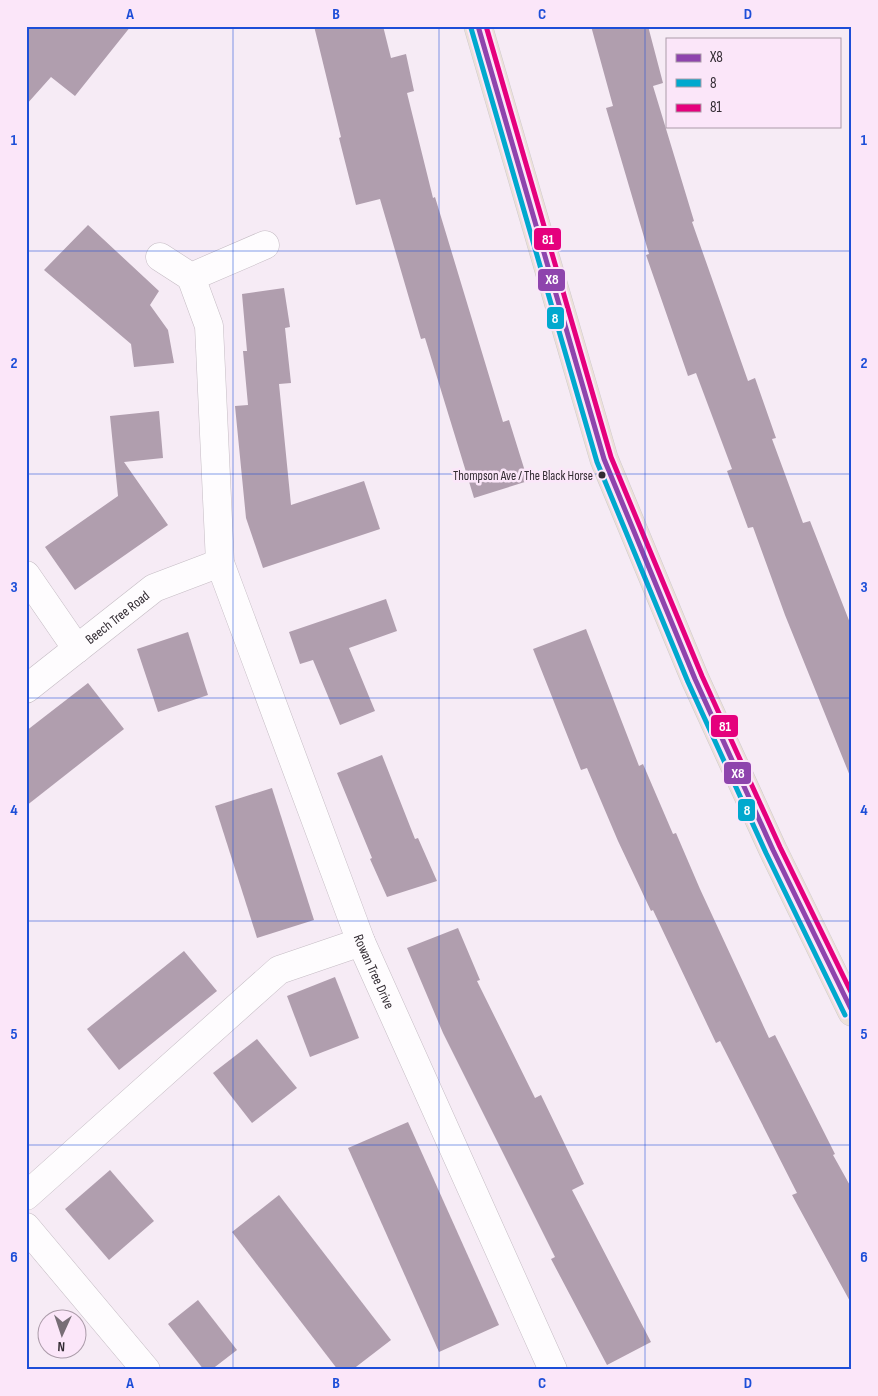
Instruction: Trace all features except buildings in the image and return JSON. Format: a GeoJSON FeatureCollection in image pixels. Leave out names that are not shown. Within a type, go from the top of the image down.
{"type":"FeatureCollection","features":[{"type":"Feature","properties":{"kind":"highway"},"geometry":{"type":"LineString","coordinates":[[478,26],[604,460],[695,679],[773,850],[852,1012]]}},
{"type":"Feature","properties":{"kind":"street"},"geometry":{"type":"LineString","coordinates":[[160,257],[191,277],[265,245]]}},
{"type":"Feature","properties":{"kind":"street","name":"Rowan Tree Drive"},"geometry":{"type":"LineString","coordinates":[[191,277],[209,326],[220,563],[361,942],[553,1370]]}},
{"type":"Feature","properties":{"kind":"street","name":"Beech Tree Road"},"geometry":{"type":"LineString","coordinates":[[26,689],[154,588],[220,563]]}},
{"type":"Feature","properties":{"kind":"street"},"geometry":{"type":"LineString","coordinates":[[26,575],[78,649]]}},
{"type":"Feature","properties":{"kind":"street"},"geometry":{"type":"LineString","coordinates":[[26,1196],[279,970],[361,942]]}},
{"type":"Feature","properties":{"kind":"street"},"geometry":{"type":"LineString","coordinates":[[26,1227],[146,1370]]}},
{"type":"Feature","properties":{"kind":"transit line","name":"X8"},"geometry":{"type":"LineString","coordinates":[[478,26],[604,459],[695,679],[773,850],[852,1011]]}},
{"type":"Feature","properties":{"kind":"transit line","name":"81"},"geometry":{"type":"LineString","coordinates":[[486,26],[611,457],[702,676],[780,847],[852,994]]}},
{"type":"Feature","properties":{"kind":"transit line","name":"8"},"geometry":{"type":"LineString","coordinates":[[471,28],[597,462],[688,682],[766,853],[845,1015]]}},
{"type":"Feature","properties":{"kind":"place","name":"Thompson Ave / The Black Horse"},"geometry":{"type":"Point","coordinates":[602,475]}}]}
